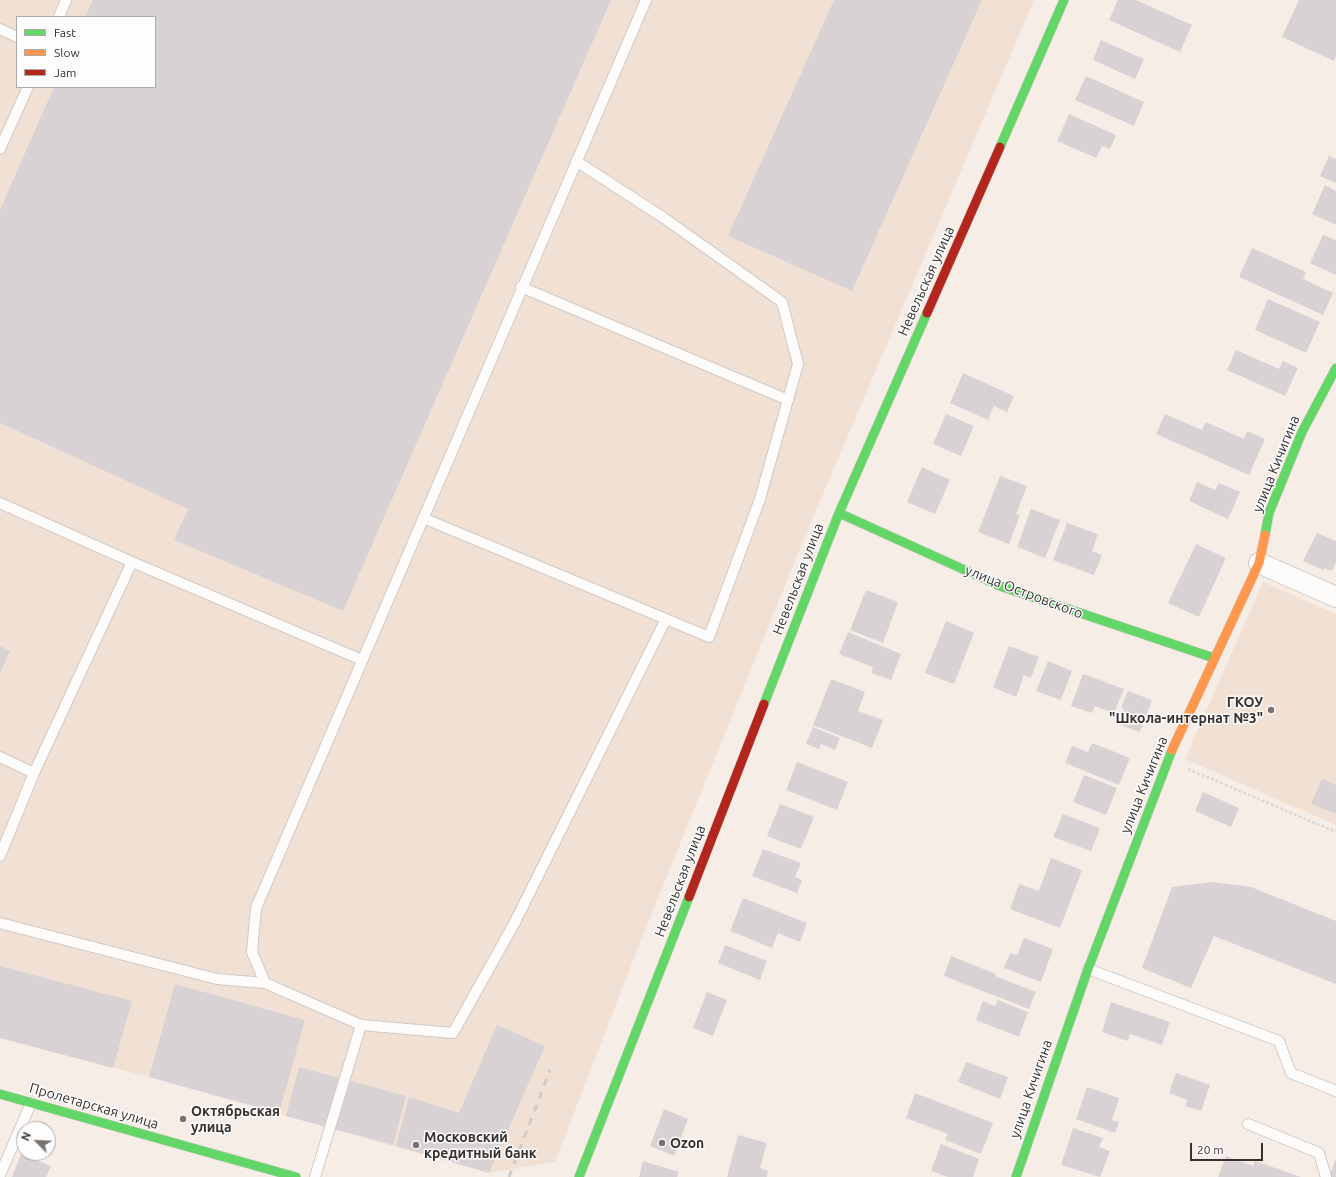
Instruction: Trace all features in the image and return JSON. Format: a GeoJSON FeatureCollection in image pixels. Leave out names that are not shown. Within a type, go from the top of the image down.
{"type":"FeatureCollection","features":[{"type":"Feature","properties":{"kind":"street","name":"Невельская улица"},"geometry":{"type":"LineString","coordinates":[[579,1177],[839,513],[1064,0]]}},
{"type":"Feature","properties":{"kind":"street","name":"улица Кичигина"},"geometry":{"type":"LineString","coordinates":[[1016,1177],[1088,969],[1168,760],[1214,658],[1260,563],[1269,513],[1302,432],[1336,368]]}},
{"type":"Feature","properties":{"kind":"street","name":"улица Островского"},"geometry":{"type":"LineString","coordinates":[[839,513],[1000,586],[1072,612],[1214,658]]}},
{"type":"Feature","properties":{"kind":"street"},"geometry":{"type":"LineString","coordinates":[[1260,563],[1336,597]]}},
{"type":"Feature","properties":{"kind":"street","name":"Пролетарская улица"},"geometry":{"type":"LineString","coordinates":[[0,1094],[296,1177]]}},
{"type":"Feature","properties":{"kind":"lane"},"geometry":{"type":"LineString","coordinates":[[59,16],[66,0]]}},
{"type":"Feature","properties":{"kind":"lane"},"geometry":{"type":"LineString","coordinates":[[264,983],[252,952],[256,908],[521,287],[646,0]]}},
{"type":"Feature","properties":{"kind":"lane"},"geometry":{"type":"LineString","coordinates":[[0,29],[16,37]]}},
{"type":"Feature","properties":{"kind":"lane"},"geometry":{"type":"LineString","coordinates":[[0,148],[28,88]]}},
{"type":"Feature","properties":{"kind":"lane"},"geometry":{"type":"LineString","coordinates":[[423,518],[710,637],[760,499],[798,364],[782,302],[664,218],[576,161]]}},
{"type":"Feature","properties":{"kind":"lane"},"geometry":{"type":"LineString","coordinates":[[521,287],[788,400]]}},
{"type":"Feature","properties":{"kind":"lane"},"geometry":{"type":"LineString","coordinates":[[0,503],[132,562],[362,660]]}},
{"type":"Feature","properties":{"kind":"lane"},"geometry":{"type":"LineString","coordinates":[[0,856],[34,773],[132,562]]}},
{"type":"Feature","properties":{"kind":"lane"},"geometry":{"type":"LineString","coordinates":[[0,924],[217,980],[264,983],[362,1025],[452,1033],[518,915],[666,619]]}},
{"type":"Feature","properties":{"kind":"lane"},"geometry":{"type":"LineString","coordinates":[[1214,658],[1229,661]]}},
{"type":"Feature","properties":{"kind":"lane"},"geometry":{"type":"LineString","coordinates":[[0,757],[34,773]]}},
{"type":"Feature","properties":{"kind":"lane"},"geometry":{"type":"LineString","coordinates":[[1088,969],[1279,1041],[1291,1073],[1336,1091]]}},
{"type":"Feature","properties":{"kind":"lane"},"geometry":{"type":"LineString","coordinates":[[315,1177],[362,1025]]}},
{"type":"Feature","properties":{"kind":"lane"},"geometry":{"type":"LineString","coordinates":[[0,1175],[31,1103]]}},
{"type":"Feature","properties":{"kind":"lane"},"geometry":{"type":"LineString","coordinates":[[1248,1124],[1319,1153],[1326,1177]]}},
{"type":"Feature","properties":{"kind":"path"},"geometry":{"type":"LineString","coordinates":[[1168,760],[1336,832]]}},
{"type":"Feature","properties":{"kind":"shaded area"},"geometry":{"type":"Polygon","coordinates":[[[0,0],[1034,0],[806,534],[639,945],[555,1162],[489,1173],[149,1077],[0,1038],[0,0]]]}},
{"type":"Feature","properties":{"kind":"shaded area","name":"ГКОУ \"Школа-интернат №3\""},"geometry":{"type":"Polygon","coordinates":[[[1263,582],[1336,614],[1336,825],[1185,759],[1263,582]]]}},
{"type":"Feature","properties":{"kind":"building"},"geometry":{"type":"Polygon","coordinates":[[[93,0],[611,0],[343,611],[174,540],[188,509],[0,423],[0,210],[54,88],[156,88],[156,16],[85,16],[93,0]]]}},
{"type":"Feature","properties":{"kind":"building"},"geometry":{"type":"Polygon","coordinates":[[[834,0],[982,0],[852,291],[728,236],[834,0]]]}},
{"type":"Feature","properties":{"kind":"building"},"geometry":{"type":"Polygon","coordinates":[[[1118,0],[1136,0],[1192,25],[1180,52],[1109,20],[1118,0]]]}},
{"type":"Feature","properties":{"kind":"building"},"geometry":{"type":"Polygon","coordinates":[[[1299,0],[1336,0],[1336,56],[1334,61],[1282,37],[1299,0]]]}},
{"type":"Feature","properties":{"kind":"building"},"geometry":{"type":"Polygon","coordinates":[[[1101,40],[1144,59],[1135,79],[1093,60],[1101,40]]]}},
{"type":"Feature","properties":{"kind":"building"},"geometry":{"type":"Polygon","coordinates":[[[1086,76],[1144,102],[1134,126],[1075,100],[1086,76]]]}},
{"type":"Feature","properties":{"kind":"building"},"geometry":{"type":"Polygon","coordinates":[[[1069,114],[1116,135],[1110,149],[1102,146],[1096,158],[1057,141],[1069,114]]]}},
{"type":"Feature","properties":{"kind":"building"},"geometry":{"type":"Polygon","coordinates":[[[1329,156],[1336,159],[1336,183],[1320,176],[1329,156]]]}},
{"type":"Feature","properties":{"kind":"building"},"geometry":{"type":"Polygon","coordinates":[[[1325,185],[1336,191],[1336,225],[1312,214],[1325,185]]]}},
{"type":"Feature","properties":{"kind":"building"},"geometry":{"type":"Polygon","coordinates":[[[1323,235],[1336,240],[1336,275],[1310,263],[1323,235]]]}},
{"type":"Feature","properties":{"kind":"building"},"geometry":{"type":"Polygon","coordinates":[[[1252,248],[1306,272],[1303,279],[1333,293],[1323,315],[1239,277],[1252,248]]]}},
{"type":"Feature","properties":{"kind":"building"},"geometry":{"type":"Polygon","coordinates":[[[1268,299],[1320,322],[1306,353],[1255,330],[1268,299]]]}},
{"type":"Feature","properties":{"kind":"building"},"geometry":{"type":"Polygon","coordinates":[[[1236,350],[1279,369],[1283,361],[1298,368],[1285,396],[1227,370],[1236,350]]]}},
{"type":"Feature","properties":{"kind":"building"},"geometry":{"type":"Polygon","coordinates":[[[963,373],[1014,396],[1007,412],[994,406],[988,420],[950,403],[963,373]]]}},
{"type":"Feature","properties":{"kind":"building"},"geometry":{"type":"Polygon","coordinates":[[[946,414],[974,426],[961,456],[933,444],[946,414]]]}},
{"type":"Feature","properties":{"kind":"building"},"geometry":{"type":"Polygon","coordinates":[[[1165,414],[1202,430],[1206,422],[1244,439],[1247,431],[1265,439],[1249,475],[1156,434],[1165,414]]]}},
{"type":"Feature","properties":{"kind":"building"},"geometry":{"type":"Polygon","coordinates":[[[922,467],[950,480],[935,514],[907,502],[922,467]]]}},
{"type":"Feature","properties":{"kind":"building"},"geometry":{"type":"Polygon","coordinates":[[[1000,476],[1027,486],[1016,514],[1020,515],[1009,544],[978,532],[1000,476]]]}},
{"type":"Feature","properties":{"kind":"building"},"geometry":{"type":"Polygon","coordinates":[[[1197,482],[1215,490],[1219,483],[1240,492],[1228,519],[1189,501],[1197,482]]]}},
{"type":"Feature","properties":{"kind":"building"},"geometry":{"type":"Polygon","coordinates":[[[1031,509],[1060,520],[1045,558],[1017,547],[1031,509]]]}},
{"type":"Feature","properties":{"kind":"building"},"geometry":{"type":"Polygon","coordinates":[[[1067,523],[1098,534],[1092,551],[1102,555],[1094,575],[1053,560],[1067,523]]]}},
{"type":"Feature","properties":{"kind":"building"},"geometry":{"type":"Polygon","coordinates":[[[1317,533],[1336,541],[1336,563],[1332,571],[1324,568],[1323,570],[1303,561],[1317,533]]]}},
{"type":"Feature","properties":{"kind":"building"},"geometry":{"type":"Polygon","coordinates":[[[1196,544],[1226,558],[1199,617],[1168,603],[1196,544]]]}},
{"type":"Feature","properties":{"kind":"building"},"geometry":{"type":"Polygon","coordinates":[[[866,590],[898,602],[883,643],[850,630],[866,590]]]}},
{"type":"Feature","properties":{"kind":"building"},"geometry":{"type":"Polygon","coordinates":[[[946,621],[974,633],[954,684],[925,673],[946,621]]]}},
{"type":"Feature","properties":{"kind":"building"},"geometry":{"type":"Polygon","coordinates":[[[848,632],[901,654],[891,680],[871,673],[873,667],[839,654],[848,632]]]}},
{"type":"Feature","properties":{"kind":"building"},"geometry":{"type":"Polygon","coordinates":[[[0,646],[10,651],[0,673],[0,646]]]}},
{"type":"Feature","properties":{"kind":"building"},"geometry":{"type":"Polygon","coordinates":[[[1009,646],[1039,657],[1031,678],[1024,675],[1016,697],[993,687],[1009,646]]]}},
{"type":"Feature","properties":{"kind":"building"},"geometry":{"type":"Polygon","coordinates":[[[1048,661],[1072,671],[1061,700],[1036,691],[1048,661]]]}},
{"type":"Feature","properties":{"kind":"building"},"geometry":{"type":"Polygon","coordinates":[[[1083,674],[1124,689],[1114,713],[1095,706],[1092,713],[1071,706],[1083,674]]]}},
{"type":"Feature","properties":{"kind":"building"},"geometry":{"type":"Polygon","coordinates":[[[831,679],[865,692],[858,711],[883,720],[872,748],[813,725],[831,679]]]}},
{"type":"Feature","properties":{"kind":"building"},"geometry":{"type":"Polygon","coordinates":[[[1128,691],[1152,700],[1140,732],[1118,724],[1124,709],[1121,708],[1128,691]]]}},
{"type":"Feature","properties":{"kind":"building"},"geometry":{"type":"Polygon","coordinates":[[[813,727],[840,738],[835,750],[821,744],[819,749],[806,744],[813,727]]]}},
{"type":"Feature","properties":{"kind":"building"},"geometry":{"type":"Polygon","coordinates":[[[1092,743],[1130,758],[1119,785],[1065,763],[1072,746],[1088,752],[1092,743]]]}},
{"type":"Feature","properties":{"kind":"building"},"geometry":{"type":"Polygon","coordinates":[[[797,762],[848,782],[837,810],[786,790],[797,762]]]}},
{"type":"Feature","properties":{"kind":"building"},"geometry":{"type":"Polygon","coordinates":[[[1084,775],[1117,788],[1106,815],[1073,802],[1084,775]]]}},
{"type":"Feature","properties":{"kind":"building"},"geometry":{"type":"Polygon","coordinates":[[[1322,779],[1336,785],[1336,814],[1311,804],[1322,779]]]}},
{"type":"Feature","properties":{"kind":"building"},"geometry":{"type":"Polygon","coordinates":[[[1203,792],[1239,808],[1231,827],[1195,811],[1203,792]]]}},
{"type":"Feature","properties":{"kind":"building"},"geometry":{"type":"Polygon","coordinates":[[[780,804],[814,817],[801,849],[767,836],[780,804]]]}},
{"type":"Feature","properties":{"kind":"building"},"geometry":{"type":"Polygon","coordinates":[[[1063,814],[1100,828],[1091,851],[1053,837],[1063,814]]]}},
{"type":"Feature","properties":{"kind":"building"},"geometry":{"type":"Polygon","coordinates":[[[763,849],[801,863],[795,877],[802,880],[797,893],[752,876],[763,849]]]}},
{"type":"Feature","properties":{"kind":"building"},"geometry":{"type":"Polygon","coordinates":[[[1051,858],[1082,870],[1060,928],[1010,909],[1019,884],[1039,891],[1051,858]]]}},
{"type":"Feature","properties":{"kind":"building"},"geometry":{"type":"Polygon","coordinates":[[[1212,882],[1251,887],[1336,921],[1336,984],[1214,936],[1191,988],[1142,968],[1172,887],[1212,882]]]}},
{"type":"Feature","properties":{"kind":"building"},"geometry":{"type":"Polygon","coordinates":[[[743,898],[807,923],[800,942],[778,933],[772,948],[730,931],[743,898]]]}},
{"type":"Feature","properties":{"kind":"building"},"geometry":{"type":"Polygon","coordinates":[[[1024,938],[1053,949],[1041,982],[1004,968],[1010,953],[1017,955],[1024,938]]]}},
{"type":"Feature","properties":{"kind":"building"},"geometry":{"type":"Polygon","coordinates":[[[725,945],[767,961],[760,980],[718,963],[725,945]]]}},
{"type":"Feature","properties":{"kind":"building"},"geometry":{"type":"Polygon","coordinates":[[[951,956],[996,974],[995,976],[1036,992],[1029,1009],[944,976],[951,956]]]}},
{"type":"Feature","properties":{"kind":"building"},"geometry":{"type":"Polygon","coordinates":[[[0,966],[132,1001],[113,1068],[0,1038],[0,966]]]}},
{"type":"Feature","properties":{"kind":"building"},"geometry":{"type":"Polygon","coordinates":[[[175,984],[305,1020],[279,1113],[149,1077],[175,984]]]}},
{"type":"Feature","properties":{"kind":"building"},"geometry":{"type":"Polygon","coordinates":[[[707,992],[727,1000],[713,1036],[693,1028],[707,992]]]}},
{"type":"Feature","properties":{"kind":"building"},"geometry":{"type":"Polygon","coordinates":[[[998,1000],[1028,1012],[1019,1037],[976,1020],[983,1001],[995,1006],[998,1000]]]}},
{"type":"Feature","properties":{"kind":"building"},"geometry":{"type":"Polygon","coordinates":[[[1111,1002],[1170,1022],[1162,1045],[1130,1034],[1128,1041],[1102,1032],[1111,1002]]]}},
{"type":"Feature","properties":{"kind":"building"},"geometry":{"type":"Polygon","coordinates":[[[497,1025],[545,1046],[489,1173],[396,1146],[409,1097],[459,1113],[497,1025]]]}},
{"type":"Feature","properties":{"kind":"building"},"geometry":{"type":"Polygon","coordinates":[[[966,1062],[1008,1077],[1000,1099],[958,1082],[966,1062]]]}},
{"type":"Feature","properties":{"kind":"building"},"geometry":{"type":"Polygon","coordinates":[[[299,1067],[406,1096],[393,1145],[286,1116],[299,1067]]]}},
{"type":"Feature","properties":{"kind":"building"},"geometry":{"type":"Polygon","coordinates":[[[1176,1073],[1210,1085],[1201,1111],[1185,1106],[1187,1100],[1169,1093],[1176,1073]]]}},
{"type":"Feature","properties":{"kind":"building"},"geometry":{"type":"Polygon","coordinates":[[[1087,1087],[1119,1098],[1112,1120],[1119,1122],[1115,1133],[1076,1119],[1087,1087]]]}},
{"type":"Feature","properties":{"kind":"building"},"geometry":{"type":"Polygon","coordinates":[[[915,1093],[993,1123],[981,1154],[945,1140],[948,1134],[906,1118],[915,1093]]]}},
{"type":"Feature","properties":{"kind":"building"},"geometry":{"type":"Polygon","coordinates":[[[664,1109],[688,1119],[674,1156],[650,1146],[664,1109]]]}},
{"type":"Feature","properties":{"kind":"building"},"geometry":{"type":"Polygon","coordinates":[[[1073,1128],[1103,1138],[1099,1147],[1110,1151],[1100,1177],[1061,1165],[1073,1128]]]}},
{"type":"Feature","properties":{"kind":"building"},"geometry":{"type":"Polygon","coordinates":[[[738,1135],[767,1143],[760,1168],[768,1171],[767,1177],[727,1177],[738,1135]]]}},
{"type":"Feature","properties":{"kind":"building"},"geometry":{"type":"Polygon","coordinates":[[[941,1144],[979,1159],[973,1177],[948,1177],[931,1171],[941,1144]]]}},
{"type":"Feature","properties":{"kind":"building"},"geometry":{"type":"Polygon","coordinates":[[[1226,1156],[1253,1166],[1255,1161],[1301,1177],[1218,1177],[1226,1156]]]}},
{"type":"Feature","properties":{"kind":"building"},"geometry":{"type":"Polygon","coordinates":[[[1336,1158],[1336,1177],[1329,1177],[1336,1158]]]}},
{"type":"Feature","properties":{"kind":"building"},"geometry":{"type":"Polygon","coordinates":[[[18,1161],[38,1161],[51,1166],[46,1177],[12,1177],[18,1161]]]}},
{"type":"Feature","properties":{"kind":"building"},"geometry":{"type":"Polygon","coordinates":[[[643,1161],[679,1172],[677,1177],[639,1177],[643,1161]]]}},
{"type":"Feature","properties":{"kind":"railway"},"geometry":{"type":"LineString","coordinates":[[509,1177],[550,1070]]}},
{"type":"Feature","properties":{"kind":"traffic: fast"},"geometry":{"type":"LineString","coordinates":[[1000,147],[1064,0]]}},
{"type":"Feature","properties":{"kind":"traffic: fast"},"geometry":{"type":"LineString","coordinates":[[764,704],[839,513],[927,313]]}},
{"type":"Feature","properties":{"kind":"traffic: fast"},"geometry":{"type":"LineString","coordinates":[[1265,535],[1269,513],[1302,432],[1336,368]]}},
{"type":"Feature","properties":{"kind":"traffic: fast"},"geometry":{"type":"LineString","coordinates":[[839,513],[1000,586],[1214,658]]}},
{"type":"Feature","properties":{"kind":"traffic: fast"},"geometry":{"type":"LineString","coordinates":[[1016,1177],[1088,969],[1172,750]]}},
{"type":"Feature","properties":{"kind":"traffic: fast"},"geometry":{"type":"LineString","coordinates":[[579,1177],[689,897]]}},
{"type":"Feature","properties":{"kind":"traffic: fast"},"geometry":{"type":"LineString","coordinates":[[0,1094],[296,1177]]}},
{"type":"Feature","properties":{"kind":"traffic: slow"},"geometry":{"type":"LineString","coordinates":[[1172,750],[1259,563],[1265,535]]}},
{"type":"Feature","properties":{"kind":"traffic: jam"},"geometry":{"type":"LineString","coordinates":[[927,313],[1000,147]]}},
{"type":"Feature","properties":{"kind":"traffic: jam"},"geometry":{"type":"LineString","coordinates":[[689,897],[764,704]]}},
{"type":"Feature","properties":{"kind":"place","name":"ГКОУ \"Школа-интернат №3\""},"geometry":{"type":"Point","coordinates":[1271,710]}},
{"type":"Feature","properties":{"kind":"place","name":"Октябрьская улица"},"geometry":{"type":"Point","coordinates":[183,1119]}},
{"type":"Feature","properties":{"kind":"place","name":"Ozon"},"geometry":{"type":"Point","coordinates":[662,1143]}},
{"type":"Feature","properties":{"kind":"place","name":"Московский кредитный банк"},"geometry":{"type":"Point","coordinates":[416,1145]}}]}
